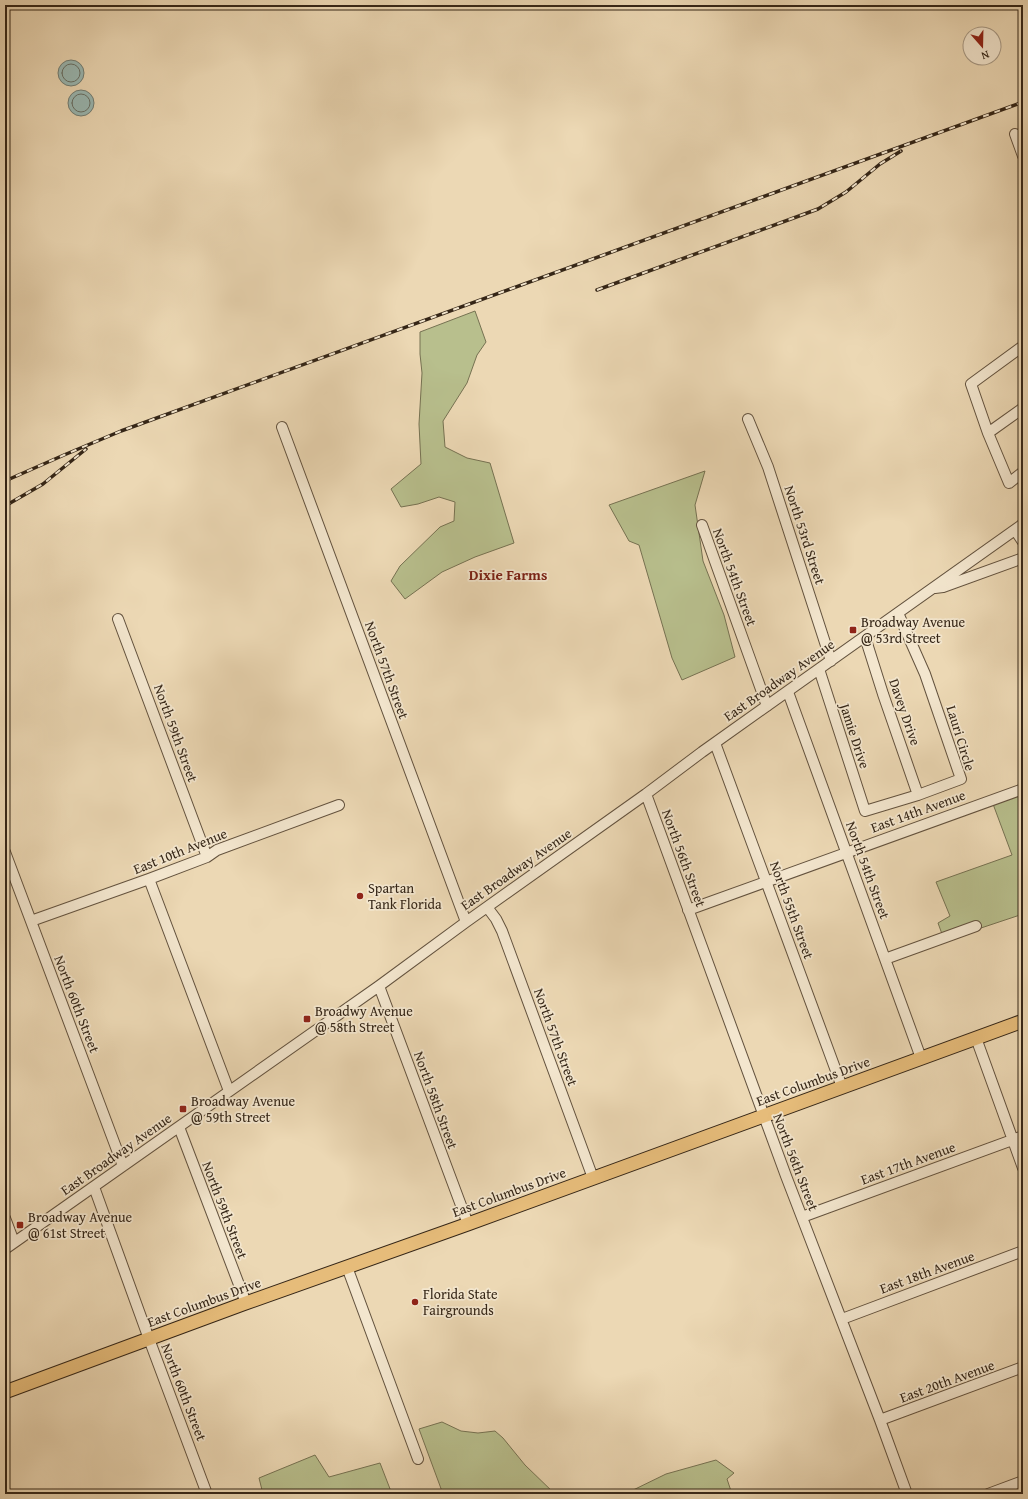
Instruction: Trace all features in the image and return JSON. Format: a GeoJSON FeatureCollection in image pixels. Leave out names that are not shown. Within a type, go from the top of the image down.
{"type":"FeatureCollection","features":[{"type":"Feature","properties":{"kind":"main road","name":"East Columbus Drive"},"geometry":{"type":"LineString","coordinates":[[5,1392],[1023,1021]]}},
{"type":"Feature","properties":{"kind":"street"},"geometry":{"type":"LineString","coordinates":[[1015,134],[1023,156]]}},
{"type":"Feature","properties":{"kind":"street"},"geometry":{"type":"LineString","coordinates":[[1023,346],[971,384],[988,433],[1009,482],[1023,472]]}},
{"type":"Feature","properties":{"kind":"street"},"geometry":{"type":"LineString","coordinates":[[988,433],[1023,408]]}},
{"type":"Feature","properties":{"kind":"street","name":"North 53rd Street"},"geometry":{"type":"LineString","coordinates":[[748,419],[768,467],[831,660]]}},
{"type":"Feature","properties":{"kind":"street","name":"North 57th Street"},"geometry":{"type":"LineString","coordinates":[[282,427],[466,922]]}},
{"type":"Feature","properties":{"kind":"street","name":"North 54th Street"},"geometry":{"type":"LineString","coordinates":[[702,525],[766,706]]}},
{"type":"Feature","properties":{"kind":"street"},"geometry":{"type":"LineString","coordinates":[[1019,527],[1023,542]]}},
{"type":"Feature","properties":{"kind":"street","name":"East Broadway Avenue"},"geometry":{"type":"LineString","coordinates":[[5,1249],[379,986],[766,706],[866,637],[1019,527]]}},
{"type":"Feature","properties":{"kind":"street"},"geometry":{"type":"LineString","coordinates":[[931,589],[943,587],[1023,558]]}},
{"type":"Feature","properties":{"kind":"street","name":"Lauri Circle"},"geometry":{"type":"LineString","coordinates":[[865,811],[918,795],[961,779],[926,674],[898,613]]}},
{"type":"Feature","properties":{"kind":"street","name":"North 59th Street"},"geometry":{"type":"LineString","coordinates":[[118,619],[207,857]]}},
{"type":"Feature","properties":{"kind":"street","name":"Davey Drive"},"geometry":{"type":"LineString","coordinates":[[866,637],[883,694],[918,795]]}},
{"type":"Feature","properties":{"kind":"street","name":"Jamie Drive"},"geometry":{"type":"LineString","coordinates":[[819,670],[865,811]]}},
{"type":"Feature","properties":{"kind":"street","name":"North 54th Street"},"geometry":{"type":"LineString","coordinates":[[788,692],[921,1058]]}},
{"type":"Feature","properties":{"kind":"street","name":"North 55th Street"},"geometry":{"type":"LineString","coordinates":[[715,743],[842,1087]]}},
{"type":"Feature","properties":{"kind":"street","name":"East 14th Avenue"},"geometry":{"type":"LineString","coordinates":[[688,910],[1023,789]]}},
{"type":"Feature","properties":{"kind":"street","name":"North 56th Street"},"geometry":{"type":"LineString","coordinates":[[646,794],[786,1176],[842,1319],[907,1494]]}},
{"type":"Feature","properties":{"kind":"street","name":"East 10th Avenue"},"geometry":{"type":"LineString","coordinates":[[30,922],[149,880],[207,857],[217,850],[339,805]]}},
{"type":"Feature","properties":{"kind":"street","name":"North 60th Street"},"geometry":{"type":"LineString","coordinates":[[5,852],[30,922],[123,1166]]}},
{"type":"Feature","properties":{"kind":"street"},"geometry":{"type":"LineString","coordinates":[[149,880],[229,1091]]}},
{"type":"Feature","properties":{"kind":"street","name":"North 57th Street"},"geometry":{"type":"LineString","coordinates":[[487,907],[502,930],[593,1178]]}},
{"type":"Feature","properties":{"kind":"street"},"geometry":{"type":"LineString","coordinates":[[885,959],[976,926]]}},
{"type":"Feature","properties":{"kind":"street","name":"North 58th Street"},"geometry":{"type":"LineString","coordinates":[[379,986],[468,1224]]}},
{"type":"Feature","properties":{"kind":"street"},"geometry":{"type":"LineString","coordinates":[[976,1038],[1023,1168]]}},
{"type":"Feature","properties":{"kind":"street","name":"North 59th Street"},"geometry":{"type":"LineString","coordinates":[[179,1127],[246,1303]]}},
{"type":"Feature","properties":{"kind":"street","name":"East 17th Avenue"},"geometry":{"type":"LineString","coordinates":[[802,1217],[1023,1136]]}},
{"type":"Feature","properties":{"kind":"street","name":"North 60th Street"},"geometry":{"type":"LineString","coordinates":[[94,1187],[207,1494]]}},
{"type":"Feature","properties":{"kind":"street"},"geometry":{"type":"LineString","coordinates":[[5,1218],[14,1242]]}},
{"type":"Feature","properties":{"kind":"street","name":"East 18th Avenue"},"geometry":{"type":"LineString","coordinates":[[842,1319],[1023,1251]]}},
{"type":"Feature","properties":{"kind":"street"},"geometry":{"type":"LineString","coordinates":[[347,1267],[418,1459]]}},
{"type":"Feature","properties":{"kind":"street","name":"East 20th Avenue"},"geometry":{"type":"LineString","coordinates":[[880,1420],[1023,1367]]}},
{"type":"Feature","properties":{"kind":"street"},"geometry":{"type":"LineString","coordinates":[[988,1494],[1023,1481]]}},
{"type":"Feature","properties":{"kind":"green space"},"geometry":{"type":"Polygon","coordinates":[[[475,311],[486,342],[477,355],[467,383],[443,421],[445,447],[467,458],[490,463],[514,543],[475,557],[442,572],[405,599],[391,581],[400,566],[440,527],[454,521],[455,502],[439,497],[418,504],[401,507],[391,489],[421,464],[419,424],[422,373],[420,332],[475,311]]]}},
{"type":"Feature","properties":{"kind":"green space"},"geometry":{"type":"Polygon","coordinates":[[[705,471],[695,505],[703,561],[724,615],[735,657],[682,680],[672,658],[639,545],[629,541],[609,505],[705,471]]]}},
{"type":"Feature","properties":{"kind":"green space"},"geometry":{"type":"Polygon","coordinates":[[[1023,793],[1023,914],[981,928],[978,921],[942,934],[938,923],[950,916],[936,882],[1012,855],[993,804],[1023,793]]]}},
{"type":"Feature","properties":{"kind":"green space"},"geometry":{"type":"Polygon","coordinates":[[[442,1422],[461,1431],[478,1433],[495,1431],[503,1438],[525,1465],[555,1494],[443,1494],[419,1429],[442,1422]]]}},
{"type":"Feature","properties":{"kind":"green space"},"geometry":{"type":"Polygon","coordinates":[[[315,1455],[329,1477],[380,1463],[392,1494],[263,1494],[259,1478],[315,1455]]]}},
{"type":"Feature","properties":{"kind":"green space"},"geometry":{"type":"Polygon","coordinates":[[[716,1460],[734,1473],[727,1479],[732,1494],[625,1494],[666,1474],[716,1460]]]}},
{"type":"Feature","properties":{"kind":"water"},"geometry":{"type":"Polygon","coordinates":[[[71,60],[80,64],[84,73],[80,82],[71,86],[62,82],[58,73],[62,64],[71,60]]]}},
{"type":"Feature","properties":{"kind":"water"},"geometry":{"type":"Polygon","coordinates":[[[81,90],[90,94],[94,103],[90,112],[81,116],[72,112],[68,103],[72,94],[81,90]]]}},
{"type":"Feature","properties":{"kind":"railway"},"geometry":{"type":"LineString","coordinates":[[5,481],[121,431],[1023,102]]}},
{"type":"Feature","properties":{"kind":"railway"},"geometry":{"type":"LineString","coordinates":[[597,290],[818,209],[846,192],[880,164],[901,151]]}},
{"type":"Feature","properties":{"kind":"railway"},"geometry":{"type":"LineString","coordinates":[[5,506],[43,484],[86,449]]}},
{"type":"Feature","properties":{"kind":"place","name":"Broadway Avenue @ 53rd Street"},"geometry":{"type":"Point","coordinates":[853,630]}},
{"type":"Feature","properties":{"kind":"place","name":"Spartan Tank Florida"},"geometry":{"type":"Point","coordinates":[360,896]}},
{"type":"Feature","properties":{"kind":"place","name":"Broadwy Avenue @ 58th Street"},"geometry":{"type":"Point","coordinates":[307,1019]}},
{"type":"Feature","properties":{"kind":"place","name":"Broadway Avenue @ 59th Street"},"geometry":{"type":"Point","coordinates":[183,1109]}},
{"type":"Feature","properties":{"kind":"place","name":"Broadway Avenue @ 61st Street"},"geometry":{"type":"Point","coordinates":[20,1225]}},
{"type":"Feature","properties":{"kind":"place","name":"Florida State Fairgrounds"},"geometry":{"type":"Point","coordinates":[415,1302]}},
{"type":"Feature","properties":{"kind":"district","name":"Dixie Farms"},"geometry":{"type":"Point","coordinates":[508,574]}}]}
